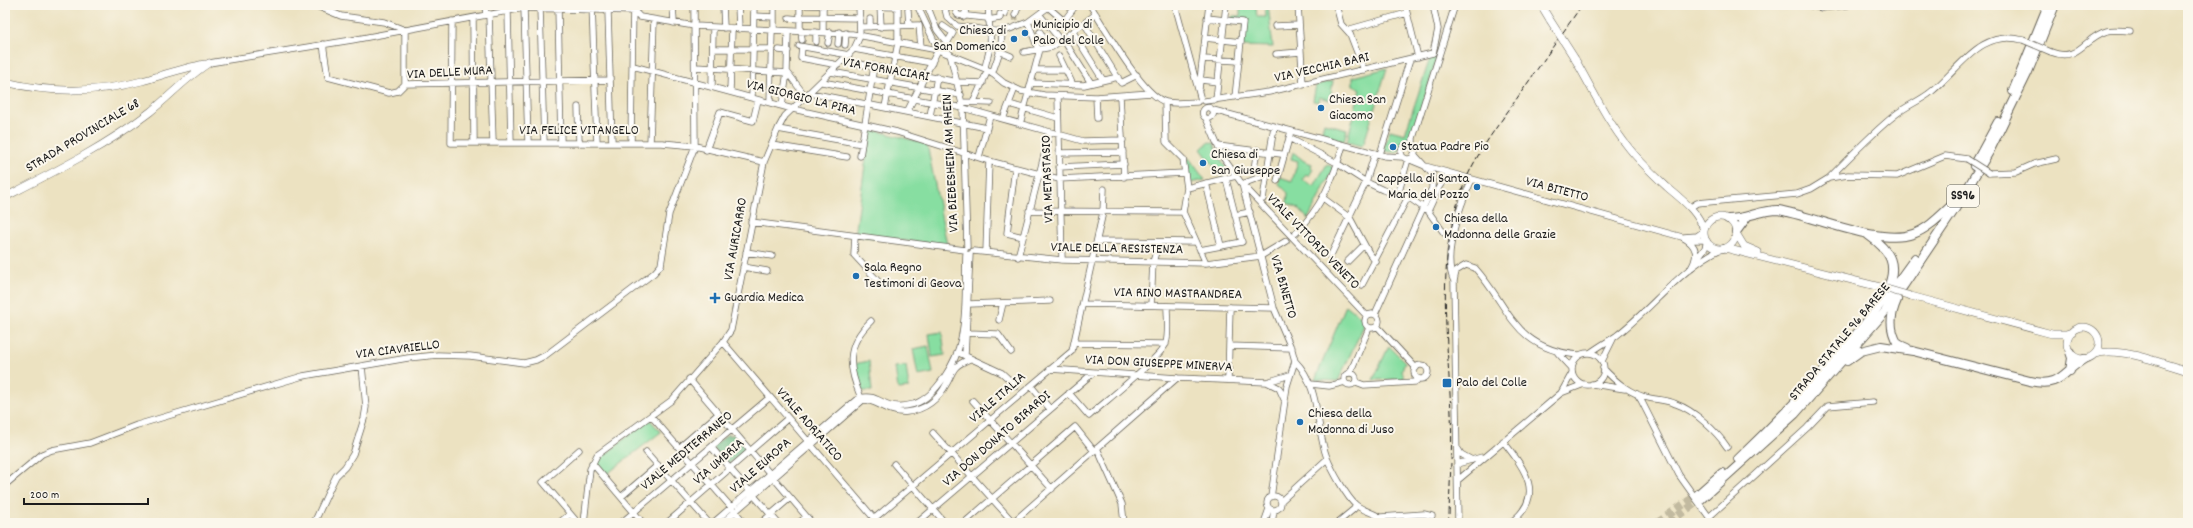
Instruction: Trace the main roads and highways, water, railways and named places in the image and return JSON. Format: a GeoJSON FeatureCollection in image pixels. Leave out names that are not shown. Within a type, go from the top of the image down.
{"type":"FeatureCollection","features":[{"type":"Feature","properties":{"kind":"highway","name":"STRADA STATALE 96 BARESE"},"geometry":{"type":"LineString","coordinates":[[2048,5],[2011,97],[1952,205],[1876,311],[1851,343],[1807,391],[1698,497],[1795,414],[1884,313],[1955,209],[1989,152],[2028,72],[2055,5]]}},
{"type":"Feature","properties":{"kind":"highway"},"geometry":{"type":"LineString","coordinates":[[1728,219],[1747,217],[1762,211],[1778,210],[1893,238],[1914,234],[1928,227],[1952,205]]}},
{"type":"Feature","properties":{"kind":"highway"},"geometry":{"type":"LineString","coordinates":[[1736,232],[1747,217]]}},
{"type":"Feature","properties":{"kind":"highway"},"geometry":{"type":"LineString","coordinates":[[1864,232],[1884,246],[1892,259],[1890,284],[1876,311]]}},
{"type":"Feature","properties":{"kind":"highway"},"geometry":{"type":"LineString","coordinates":[[1904,285],[1894,307],[1891,327],[1898,344],[1913,351]]}},
{"type":"Feature","properties":{"kind":"highway"},"geometry":{"type":"LineString","coordinates":[[1838,367],[1861,352],[1870,348],[1881,346],[1913,351],[2038,383],[2057,381],[2084,359]]}},
{"type":"Feature","properties":{"kind":"highway"},"geometry":{"type":"LineString","coordinates":[[2069,350],[2070,370]]}},
{"type":"Feature","properties":{"kind":"main road"},"geometry":{"type":"LineString","coordinates":[[1541,5],[1616,130],[1629,147],[1666,186],[1691,207],[1699,217],[1706,241],[1714,247],[1724,248],[1763,259],[1780,261]]}},
{"type":"Feature","properties":{"kind":"main road","name":"STRADA PROVINCIALE 68"},"geometry":{"type":"LineString","coordinates":[[5,82],[39,88],[75,90],[129,84],[209,63],[190,76],[150,112],[106,141],[5,197]]}},
{"type":"Feature","properties":{"kind":"main road"},"geometry":{"type":"LineString","coordinates":[[1699,217],[1712,219],[1720,217],[1728,219],[1735,227],[1736,232],[1747,249],[1780,261],[2052,334],[2066,334],[2085,328],[2093,331],[2106,346],[2124,354]]}},
{"type":"Feature","properties":{"kind":"main road"},"geometry":{"type":"LineString","coordinates":[[1704,230],[1712,219]]}},
{"type":"Feature","properties":{"kind":"main road"},"geometry":{"type":"LineString","coordinates":[[1724,248],[1733,242],[1736,232]]}},
{"type":"Feature","properties":{"kind":"main road"},"geometry":{"type":"LineString","coordinates":[[2069,350],[2068,340],[2072,332]]}},
{"type":"Feature","properties":{"kind":"main road"},"geometry":{"type":"LineString","coordinates":[[2052,334],[2060,339],[2077,358],[2084,359],[2106,351],[2124,354],[2188,371]]}},
{"type":"Feature","properties":{"kind":"main road"},"geometry":{"type":"LineString","coordinates":[[2095,354],[2099,343],[2098,337]]}},
{"type":"Feature","properties":{"kind":"tunnel"},"geometry":{"type":"LineString","coordinates":[[1015,15],[1016,21]]}},
{"type":"Feature","properties":{"kind":"tunnel"},"geometry":{"type":"LineString","coordinates":[[1657,523],[1697,495]]}},
{"type":"Feature","properties":{"kind":"tunnel"},"geometry":{"type":"LineString","coordinates":[[1668,523],[1700,500]]}},
{"type":"Feature","properties":{"kind":"railway"},"geometry":{"type":"LineString","coordinates":[[1449,523],[1451,428],[1445,299],[1446,271],[1454,215],[1463,187],[1479,155],[1582,5]]}},
{"type":"Feature","properties":{"kind":"place","name":"Municipio di Palo del Colle"},"geometry":{"type":"Point","coordinates":[1025,33]}},
{"type":"Feature","properties":{"kind":"place","name":"Chiesa di San Domenico"},"geometry":{"type":"Point","coordinates":[1014,39]}},
{"type":"Feature","properties":{"kind":"place","name":"Chiesa San Giacomo"},"geometry":{"type":"Point","coordinates":[1321,108]}},
{"type":"Feature","properties":{"kind":"place","name":"Statua Padre Pio"},"geometry":{"type":"Point","coordinates":[1393,147]}},
{"type":"Feature","properties":{"kind":"place","name":"Chiesa di San Giuseppe"},"geometry":{"type":"Point","coordinates":[1203,163]}},
{"type":"Feature","properties":{"kind":"place","name":"Cappella di Santa Maria del Pozzo"},"geometry":{"type":"Point","coordinates":[1477,187]}},
{"type":"Feature","properties":{"kind":"place","name":"Chiesa della Madonna delle Grazie"},"geometry":{"type":"Point","coordinates":[1436,227]}},
{"type":"Feature","properties":{"kind":"place","name":"Sala Regno Testimoni di Geova"},"geometry":{"type":"Point","coordinates":[856,276]}},
{"type":"Feature","properties":{"kind":"place","name":"Guardia Medica"},"geometry":{"type":"Point","coordinates":[715,298]}},
{"type":"Feature","properties":{"kind":"place","name":"Palo del Colle"},"geometry":{"type":"Point","coordinates":[1447,383]}},
{"type":"Feature","properties":{"kind":"place","name":"Chiesa della Madonna di Juso"},"geometry":{"type":"Point","coordinates":[1300,422]}}]}
